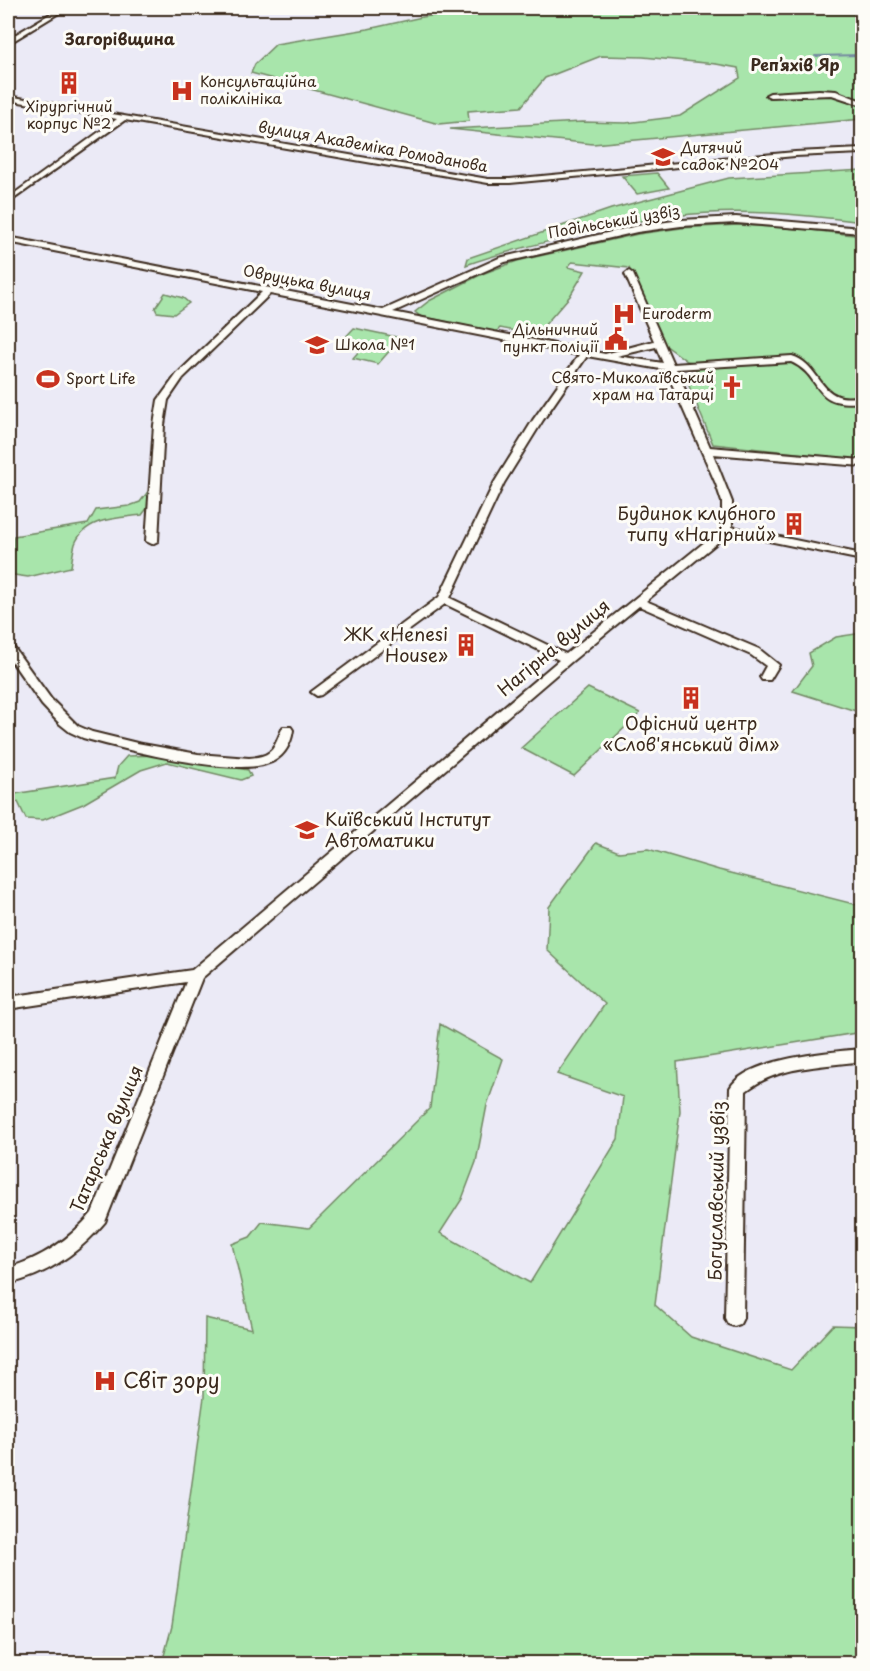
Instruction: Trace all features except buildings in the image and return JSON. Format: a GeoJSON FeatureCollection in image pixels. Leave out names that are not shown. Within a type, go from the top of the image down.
{"type":"FeatureCollection","features":[{"type":"Feature","properties":{"kind":"street"},"geometry":{"type":"LineString","coordinates":[[8,42],[64,8]]}},
{"type":"Feature","properties":{"kind":"street"},"geometry":{"type":"LineString","coordinates":[[770,95],[789,92],[833,93],[862,103]]}},
{"type":"Feature","properties":{"kind":"street","name":"вулиця Академіка Ромоданова"},"geometry":{"type":"LineString","coordinates":[[8,98],[488,181],[510,181],[772,156],[862,151]]}},
{"type":"Feature","properties":{"kind":"street"},"geometry":{"type":"LineString","coordinates":[[8,201],[123,118]]}},
{"type":"Feature","properties":{"kind":"street","name":"Подільський узвіз"},"geometry":{"type":"LineString","coordinates":[[382,314],[502,260],[637,229],[681,223],[736,220],[862,231]]}},
{"type":"Feature","properties":{"kind":"street","name":"Овруцька вулиця"},"geometry":{"type":"LineString","coordinates":[[8,239],[600,357],[668,367],[792,358],[806,365],[817,386],[825,393],[850,401],[862,399]]}},
{"type":"Feature","properties":{"kind":"street"},"geometry":{"type":"LineString","coordinates":[[629,274],[727,502],[727,529],[862,557]]}},
{"type":"Feature","properties":{"kind":"street"},"geometry":{"type":"LineString","coordinates":[[152,541],[159,424],[163,400],[180,376],[268,291]]}},
{"type":"Feature","properties":{"kind":"street","name":"Овруцька вулиця"},"geometry":{"type":"LineString","coordinates":[[600,357],[659,343]]}},
{"type":"Feature","properties":{"kind":"street"},"geometry":{"type":"LineString","coordinates":[[318,692],[444,599],[499,483],[538,420],[585,353]]}},
{"type":"Feature","properties":{"kind":"street"},"geometry":{"type":"LineString","coordinates":[[706,450],[862,463]]}},
{"type":"Feature","properties":{"kind":"street","name":"Нагірна вулиця"},"geometry":{"type":"LineString","coordinates":[[196,975],[567,659],[727,529]]}},
{"type":"Feature","properties":{"kind":"street"},"geometry":{"type":"LineString","coordinates":[[444,599],[567,659]]}},
{"type":"Feature","properties":{"kind":"street"},"geometry":{"type":"LineString","coordinates":[[637,601],[755,652],[773,665],[766,677]]}},
{"type":"Feature","properties":{"kind":"street"},"geometry":{"type":"LineString","coordinates":[[8,648],[14,665],[57,713],[76,730],[97,738],[170,753],[247,763],[266,760],[274,755],[284,744],[287,730]]}},
{"type":"Feature","properties":{"kind":"street"},"geometry":{"type":"LineString","coordinates":[[8,1003],[196,975]]}},
{"type":"Feature","properties":{"kind":"street","name":"Татарська вулиця"},"geometry":{"type":"LineString","coordinates":[[8,1276],[48,1262],[71,1248],[99,1216],[196,975]]}},
{"type":"Feature","properties":{"kind":"street","name":"Богуславський узвіз"},"geometry":{"type":"LineString","coordinates":[[735,1318],[738,1088],[755,1075],[800,1063],[862,1055]]}},
{"type":"Feature","properties":{"kind":"green space"},"geometry":{"type":"Polygon","coordinates":[[[584,8],[862,8],[862,119],[593,144],[450,129],[582,122],[626,123],[680,116],[740,78],[738,68],[643,57],[601,56],[545,78],[521,107],[468,111],[469,121],[439,124],[251,73],[255,64],[276,44],[368,29],[422,17],[490,9],[584,12],[584,8]]]}},
{"type":"Feature","properties":{"kind":"green space"},"geometry":{"type":"Polygon","coordinates":[[[862,170],[862,222],[769,213],[722,212],[675,216],[591,231],[514,250],[466,265],[468,258],[611,209],[729,178],[862,170]]]}},
{"type":"Feature","properties":{"kind":"green space"},"geometry":{"type":"Polygon","coordinates":[[[657,173],[669,188],[637,194],[622,176],[657,173]]]}},
{"type":"Feature","properties":{"kind":"green space"},"geometry":{"type":"Polygon","coordinates":[[[738,225],[862,236],[862,460],[713,444],[689,386],[698,376],[693,362],[687,361],[665,345],[629,268],[572,262],[568,267],[585,271],[570,296],[536,335],[500,328],[496,332],[420,316],[415,312],[429,301],[482,274],[517,261],[638,234],[681,228],[738,225]]]}},
{"type":"Feature","properties":{"kind":"green space"},"geometry":{"type":"Polygon","coordinates":[[[165,293],[183,298],[189,303],[174,314],[157,312],[155,308],[165,293]]]}},
{"type":"Feature","properties":{"kind":"green space"},"geometry":{"type":"Polygon","coordinates":[[[354,328],[401,338],[378,364],[353,358],[361,349],[339,344],[354,328]]]}},
{"type":"Feature","properties":{"kind":"green space"},"geometry":{"type":"Polygon","coordinates":[[[150,489],[152,491],[148,507],[142,515],[104,520],[86,528],[75,544],[71,567],[28,577],[14,575],[11,569],[14,536],[88,524],[96,510],[129,506],[140,502],[150,489]]]}},
{"type":"Feature","properties":{"kind":"green space"},"geometry":{"type":"Polygon","coordinates":[[[862,633],[862,713],[793,691],[812,666],[809,653],[836,637],[862,633]]]}},
{"type":"Feature","properties":{"kind":"green space"},"geometry":{"type":"Polygon","coordinates":[[[588,688],[640,713],[574,776],[521,748],[588,688]]]}},
{"type":"Feature","properties":{"kind":"green space"},"geometry":{"type":"Polygon","coordinates":[[[162,755],[248,770],[251,776],[241,780],[167,762],[141,770],[83,804],[43,820],[26,819],[18,802],[8,802],[8,795],[115,778],[118,766],[127,756],[162,755]]]}},
{"type":"Feature","properties":{"kind":"green space"},"geometry":{"type":"Polygon","coordinates":[[[596,843],[619,852],[648,849],[719,870],[862,906],[862,1032],[677,1062],[680,1111],[655,1305],[691,1337],[791,1370],[833,1325],[862,1326],[862,1663],[162,1663],[172,1626],[204,1397],[205,1318],[252,1329],[232,1244],[250,1237],[262,1222],[309,1228],[430,1108],[440,1024],[503,1059],[487,1105],[476,1162],[462,1199],[440,1233],[530,1283],[618,1139],[623,1097],[557,1074],[605,1004],[547,950],[549,907],[596,843]]]}},
{"type":"Feature","properties":{"kind":"waterway"},"geometry":{"type":"LineString","coordinates":[[815,56],[862,55]]}},
{"type":"Feature","properties":{"kind":"place","name":"Хірургічний корпус №2"},"geometry":{"type":"Point","coordinates":[69,83]}},
{"type":"Feature","properties":{"kind":"place","name":"Консультаційна поліклініка"},"geometry":{"type":"Point","coordinates":[182,91]}},
{"type":"Feature","properties":{"kind":"place","name":"Дитячий садок №204"},"geometry":{"type":"Point","coordinates":[663,157]}},
{"type":"Feature","properties":{"kind":"place","name":"Euroderm"},"geometry":{"type":"Point","coordinates":[624,314]}},
{"type":"Feature","properties":{"kind":"place","name":"Дільничний пункт поліції"},"geometry":{"type":"Point","coordinates":[616,339]}},
{"type":"Feature","properties":{"kind":"place","name":"Школа №1"},"geometry":{"type":"Point","coordinates":[317,345]}},
{"type":"Feature","properties":{"kind":"place","name":"Sport Life"},"geometry":{"type":"Point","coordinates":[48,379]}},
{"type":"Feature","properties":{"kind":"place","name":"Свято-Миколаївський храм на Татарці"},"geometry":{"type":"Point","coordinates":[732,387]}},
{"type":"Feature","properties":{"kind":"place","name":"Будинок клубного типу «Нагірний»"},"geometry":{"type":"Point","coordinates":[794,524]}},
{"type":"Feature","properties":{"kind":"place","name":"ЖК «Henesi House»"},"geometry":{"type":"Point","coordinates":[466,645]}},
{"type":"Feature","properties":{"kind":"place","name":"Офісний центр «Слов'янський дім»"},"geometry":{"type":"Point","coordinates":[691,698]}},
{"type":"Feature","properties":{"kind":"place","name":"Київський Інститут Автоматики"},"geometry":{"type":"Point","coordinates":[307,830]}},
{"type":"Feature","properties":{"kind":"place","name":"Світ зору"},"geometry":{"type":"Point","coordinates":[105,1381]}},
{"type":"Feature","properties":{"kind":"district","name":"Загорівщина"},"geometry":{"type":"Point","coordinates":[120,39]}},
{"type":"Feature","properties":{"kind":"district","name":"Репʼяхів Яр"},"geometry":{"type":"Point","coordinates":[795,65]}}]}
